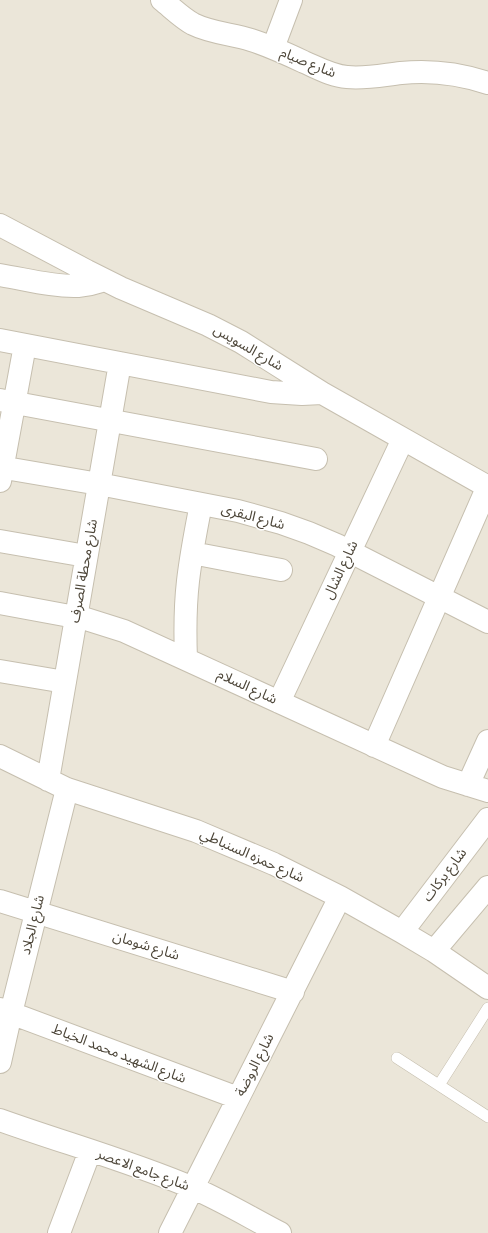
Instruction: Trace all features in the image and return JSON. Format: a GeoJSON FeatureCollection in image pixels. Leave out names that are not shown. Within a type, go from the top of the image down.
{"type":"FeatureCollection","features":[{"type":"Feature","properties":{"kind":"street","name":"شارع صيام"},"geometry":{"type":"LineString","coordinates":[[162,0],[187,20],[200,27],[243,37],[273,48],[322,70],[344,77],[360,78],[403,73],[431,73],[458,76],[488,83]]}},
{"type":"Feature","properties":{"kind":"street"},"geometry":{"type":"LineString","coordinates":[[273,48],[291,0]]}},
{"type":"Feature","properties":{"kind":"street","name":"شارع السويس"},"geometry":{"type":"LineString","coordinates":[[0,225],[143,298],[208,325],[241,342],[322,393],[488,486]]}},
{"type":"Feature","properties":{"kind":"street"},"geometry":{"type":"LineString","coordinates":[[0,275],[70,286],[88,285],[106,280]]}},
{"type":"Feature","properties":{"kind":"street"},"geometry":{"type":"LineString","coordinates":[[0,340],[281,394],[322,393]]}},
{"type":"Feature","properties":{"kind":"street"},"geometry":{"type":"LineString","coordinates":[[1,472],[7,401],[25,345]]}},
{"type":"Feature","properties":{"kind":"street","name":"شارع محطة الصرف"},"geometry":{"type":"LineString","coordinates":[[57,784],[65,682],[120,363]]}},
{"type":"Feature","properties":{"kind":"street"},"geometry":{"type":"LineString","coordinates":[[7,401],[316,459]]}},
{"type":"Feature","properties":{"kind":"street","name":"شارع الشال"},"geometry":{"type":"LineString","coordinates":[[279,702],[403,439]]}},
{"type":"Feature","properties":{"kind":"street","name":"شارع البقرى"},"geometry":{"type":"LineString","coordinates":[[1,472],[99,484],[245,513],[281,523],[323,539],[488,622]]}},
{"type":"Feature","properties":{"kind":"street"},"geometry":{"type":"LineString","coordinates":[[374,746],[488,486]]}},
{"type":"Feature","properties":{"kind":"street"},"geometry":{"type":"LineString","coordinates":[[186,659],[185,626],[189,570],[201,504]]}},
{"type":"Feature","properties":{"kind":"street"},"geometry":{"type":"LineString","coordinates":[[0,541],[86,556]]}},
{"type":"Feature","properties":{"kind":"street"},"geometry":{"type":"LineString","coordinates":[[192,553],[281,570]]}},
{"type":"Feature","properties":{"kind":"street","name":"شارع السلام"},"geometry":{"type":"LineString","coordinates":[[0,603],[76,617],[124,631],[443,777],[478,788]]}},
{"type":"Feature","properties":{"kind":"street"},"geometry":{"type":"LineString","coordinates":[[0,671],[65,682]]}},
{"type":"Feature","properties":{"kind":"street"},"geometry":{"type":"LineString","coordinates":[[478,788],[488,741]]}},
{"type":"Feature","properties":{"kind":"street","name":"شارع حمزه السنباطي"},"geometry":{"type":"LineString","coordinates":[[0,756],[57,784],[169,822],[274,864],[340,897],[402,932],[434,951],[488,988]]}},
{"type":"Feature","properties":{"kind":"street","name":"شارع الجلاد"},"geometry":{"type":"LineString","coordinates":[[0,1062],[6,1011],[37,912],[57,784]]}},
{"type":"Feature","properties":{"kind":"street","name":"شارع بركات"},"geometry":{"type":"LineString","coordinates":[[402,932],[488,819]]}},
{"type":"Feature","properties":{"kind":"street"},"geometry":{"type":"LineString","coordinates":[[434,951],[488,887]]}},
{"type":"Feature","properties":{"kind":"street","name":"شارع الروضة"},"geometry":{"type":"LineString","coordinates":[[170,1233],[340,897]]}},
{"type":"Feature","properties":{"kind":"street","name":"شارع شومان"},"geometry":{"type":"LineString","coordinates":[[0,901],[293,992]]}},
{"type":"Feature","properties":{"kind":"street","name":"شارع الشهيد محمد الخياط"},"geometry":{"type":"LineString","coordinates":[[6,1011],[238,1098]]}},
{"type":"Feature","properties":{"kind":"street","name":"شارع جامع الاعصر"},"geometry":{"type":"LineString","coordinates":[[0,1120],[193,1188],[278,1232]]}},
{"type":"Feature","properties":{"kind":"street"},"geometry":{"type":"LineString","coordinates":[[59,1233],[90,1151]]}},
{"type":"Feature","properties":{"kind":"lane"},"geometry":{"type":"LineString","coordinates":[[440,1085],[488,1008]]}},
{"type":"Feature","properties":{"kind":"lane"},"geometry":{"type":"LineString","coordinates":[[397,1058],[488,1117]]}},
{"type":"Feature","properties":{"kind":"shaded area"},"geometry":{"type":"Polygon","coordinates":[[[0,0],[488,0],[488,1233],[0,1233],[0,0]]]}}]}
